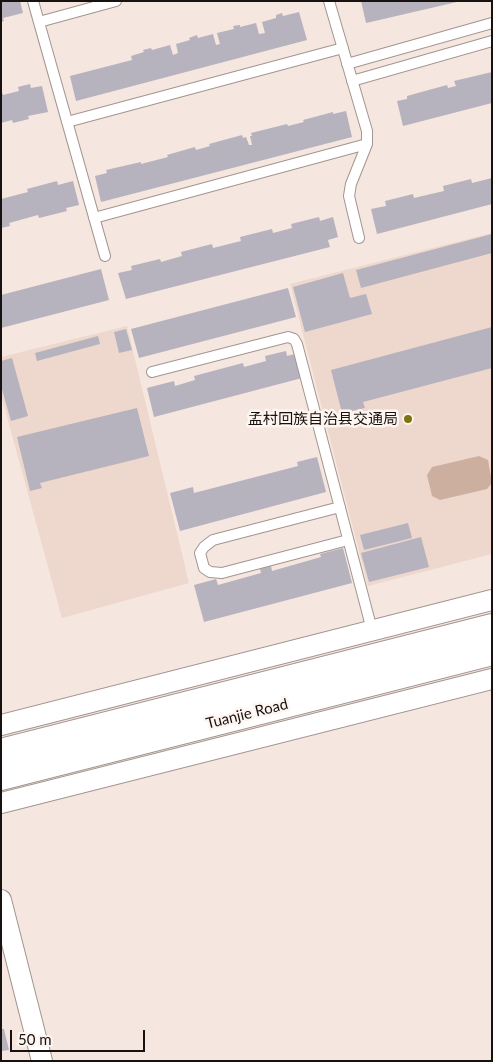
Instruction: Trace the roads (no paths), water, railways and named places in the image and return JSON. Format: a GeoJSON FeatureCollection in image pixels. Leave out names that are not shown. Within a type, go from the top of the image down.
{"type":"FeatureCollection","features":[{"type":"Feature","properties":{"kind":"main road","name":"Tuanjie Road"},"geometry":{"type":"LineString","coordinates":[[1,753],[492,628]]}},
{"type":"Feature","properties":{"kind":"main road","name":"Tuanjie Road"},"geometry":{"type":"LineString","coordinates":[[1,776],[492,651]]}},
{"type":"Feature","properties":{"kind":"street"},"geometry":{"type":"LineString","coordinates":[[1,725],[492,600]]}},
{"type":"Feature","properties":{"kind":"street"},"geometry":{"type":"LineString","coordinates":[[1,803],[492,679]]}},
{"type":"Feature","properties":{"kind":"street"},"geometry":{"type":"LineString","coordinates":[[1,900],[42,1061]]}},
{"type":"Feature","properties":{"kind":"lane"},"geometry":{"type":"LineString","coordinates":[[33,1],[105,256]]}},
{"type":"Feature","properties":{"kind":"lane"},"geometry":{"type":"LineString","coordinates":[[39,22],[116,1]]}},
{"type":"Feature","properties":{"kind":"lane"},"geometry":{"type":"LineString","coordinates":[[330,1],[367,131],[366,144],[350,184],[349,196],[359,238]]}},
{"type":"Feature","properties":{"kind":"lane"},"geometry":{"type":"LineString","coordinates":[[347,64],[492,23]]}},
{"type":"Feature","properties":{"kind":"lane"},"geometry":{"type":"LineString","coordinates":[[352,81],[492,41]]}},
{"type":"Feature","properties":{"kind":"lane"},"geometry":{"type":"LineString","coordinates":[[67,122],[343,48]]}},
{"type":"Feature","properties":{"kind":"lane"},"geometry":{"type":"LineString","coordinates":[[94,218],[366,144]]}},
{"type":"Feature","properties":{"kind":"lane"},"geometry":{"type":"LineString","coordinates":[[152,372],[288,337],[294,339],[297,344],[372,630]]}},
{"type":"Feature","properties":{"kind":"lane"},"geometry":{"type":"LineString","coordinates":[[340,508],[213,540],[200,553],[204,568],[210,572],[222,573],[348,540]]}},
{"type":"Feature","properties":{"kind":"place","name":"孟村回族自治县交通局"},"geometry":{"type":"Point","coordinates":[408,419]}}]}
